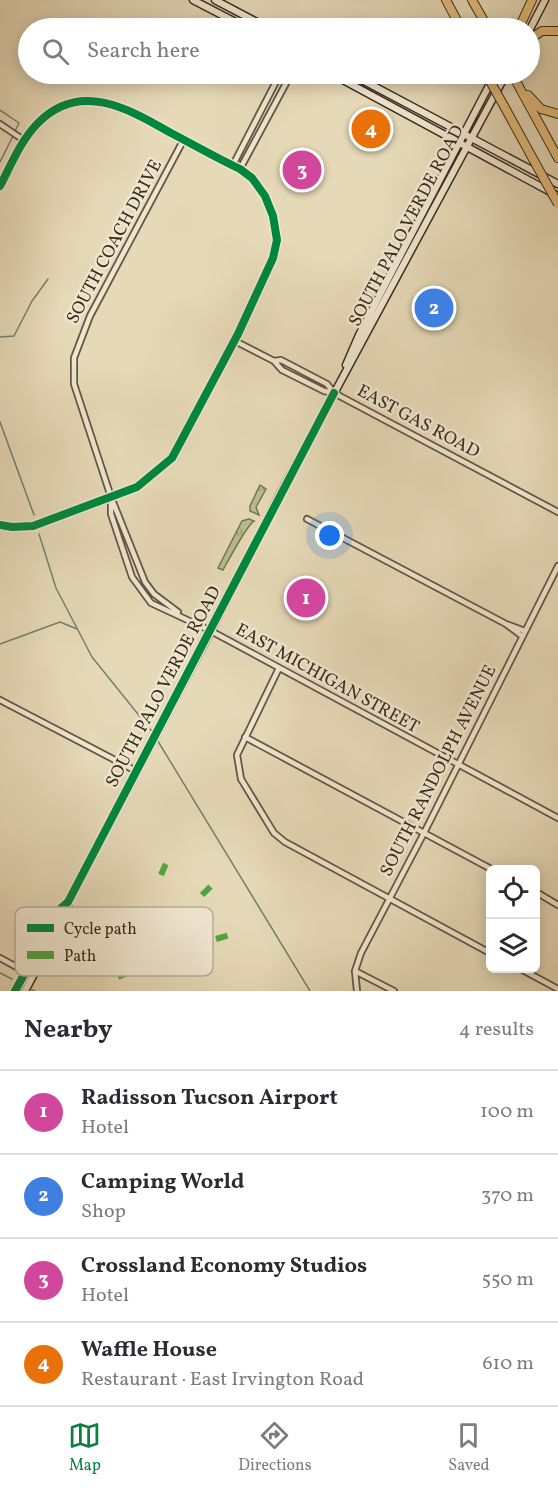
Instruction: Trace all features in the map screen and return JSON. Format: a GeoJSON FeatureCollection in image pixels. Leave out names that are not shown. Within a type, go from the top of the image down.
{"type":"FeatureCollection","features":[{"type":"Feature","properties":{"kind":"highway"},"geometry":{"type":"LineString","coordinates":[[446,0],[456,18]]}},
{"type":"Feature","properties":{"kind":"highway"},"geometry":{"type":"LineString","coordinates":[[473,0],[483,18]]}},
{"type":"Feature","properties":{"kind":"highway"},"geometry":{"type":"LineString","coordinates":[[524,18],[533,0]]}},
{"type":"Feature","properties":{"kind":"highway"},"geometry":{"type":"LineString","coordinates":[[540,32],[558,31]]}},
{"type":"Feature","properties":{"kind":"highway"},"geometry":{"type":"LineString","coordinates":[[492,84],[558,204]]}},
{"type":"Feature","properties":{"kind":"highway"},"geometry":{"type":"LineString","coordinates":[[520,84],[558,158]]}},
{"type":"Feature","properties":{"kind":"highway"},"geometry":{"type":"LineString","coordinates":[[521,84],[535,105],[547,112],[558,114]]}},
{"type":"Feature","properties":{"kind":"main road"},"geometry":{"type":"LineString","coordinates":[[193,0],[227,18]]}},
{"type":"Feature","properties":{"kind":"main road"},"geometry":{"type":"LineString","coordinates":[[214,0],[248,18]]}},
{"type":"Feature","properties":{"kind":"main road"},"geometry":{"type":"LineString","coordinates":[[535,18],[544,0]]}},
{"type":"Feature","properties":{"kind":"main road"},"geometry":{"type":"LineString","coordinates":[[351,84],[558,196]]}},
{"type":"Feature","properties":{"kind":"main road"},"geometry":{"type":"LineString","coordinates":[[370,84],[558,184]]}},
{"type":"Feature","properties":{"kind":"main road","name":"SOUTH PALO VERDE ROAD"},"geometry":{"type":"LineString","coordinates":[[334,393],[359,335],[490,84]]}},
{"type":"Feature","properties":{"kind":"main road","name":"SOUTH PALO VERDE ROAD"},"geometry":{"type":"LineString","coordinates":[[62,907],[68,902],[334,393],[501,84]]}},
{"type":"Feature","properties":{"kind":"main road"},"geometry":{"type":"LineString","coordinates":[[376,317],[375,311],[387,288],[391,273]]}},
{"type":"Feature","properties":{"kind":"main road","name":"SOUTH PALO VERDE ROAD"},"geometry":{"type":"LineString","coordinates":[[68,902],[68,907]]}},
{"type":"Feature","properties":{"kind":"main road","name":"SOUTH PALO VERDE ROAD"},"geometry":{"type":"LineString","coordinates":[[15,991],[23,976]]}},
{"type":"Feature","properties":{"kind":"main road","name":"SOUTH PALO VERDE ROAD"},"geometry":{"type":"LineString","coordinates":[[25,991],[33,976]]}},
{"type":"Feature","properties":{"kind":"street"},"geometry":{"type":"LineString","coordinates":[[232,165],[275,84]]}},
{"type":"Feature","properties":{"kind":"street"},"geometry":{"type":"LineString","coordinates":[[240,169],[286,84]]}},
{"type":"Feature","properties":{"kind":"street"},"geometry":{"type":"LineString","coordinates":[[0,186],[37,124],[52,112],[74,103],[97,101],[124,107],[240,169],[252,178],[265,196],[273,216],[277,240],[267,273],[235,341],[172,458],[137,488],[33,526],[0,525]]}},
{"type":"Feature","properties":{"kind":"street"},"geometry":{"type":"LineString","coordinates":[[0,123],[25,141]]}},
{"type":"Feature","properties":{"kind":"street"},"geometry":{"type":"LineString","coordinates":[[240,169],[238,161],[251,129]]}},
{"type":"Feature","properties":{"kind":"street","name":"SOUTH COACH DRIVE"},"geometry":{"type":"LineString","coordinates":[[182,616],[148,586],[111,497],[74,384],[74,358],[93,308],[184,140]]}},
{"type":"Feature","properties":{"kind":"street","name":"EAST GAS ROAD"},"geometry":{"type":"LineString","coordinates":[[235,341],[274,361],[282,370],[324,391],[334,393],[558,512]]}},
{"type":"Feature","properties":{"kind":"street"},"geometry":{"type":"LineString","coordinates":[[274,361],[281,360],[327,384],[334,393]]}},
{"type":"Feature","properties":{"kind":"street","name":"SOUTH COACH DRIVE"},"geometry":{"type":"LineString","coordinates":[[111,497],[111,514],[132,577],[140,591],[161,609],[182,616],[211,631]]}},
{"type":"Feature","properties":{"kind":"street"},"geometry":{"type":"LineString","coordinates":[[308,519],[523,633]]}},
{"type":"Feature","properties":{"kind":"street","name":"SOUTH RANDOLPH AVENUE"},"geometry":{"type":"LineString","coordinates":[[357,991],[355,971],[361,953],[558,566]]}},
{"type":"Feature","properties":{"kind":"street"},"geometry":{"type":"LineString","coordinates":[[140,591],[148,586]]}},
{"type":"Feature","properties":{"kind":"street","name":"EAST MICHIGAN STREET"},"geometry":{"type":"LineString","coordinates":[[211,631],[558,818]]}},
{"type":"Feature","properties":{"kind":"street"},"geometry":{"type":"LineString","coordinates":[[279,668],[237,755],[241,779],[274,833],[285,842],[486,951]]}},
{"type":"Feature","properties":{"kind":"street"},"geometry":{"type":"LineString","coordinates":[[0,700],[136,771]]}},
{"type":"Feature","properties":{"kind":"street"},"geometry":{"type":"LineString","coordinates":[[245,737],[486,866]]}},
{"type":"Feature","properties":{"kind":"street"},"geometry":{"type":"LineString","coordinates":[[540,894],[558,904]]}},
{"type":"Feature","properties":{"kind":"street"},"geometry":{"type":"LineString","coordinates":[[0,958],[15,966]]}},
{"type":"Feature","properties":{"kind":"street"},"geometry":{"type":"LineString","coordinates":[[355,971],[394,991]]}},
{"type":"Feature","properties":{"kind":"street"},"geometry":{"type":"LineString","coordinates":[[527,973],[558,989]]}},
{"type":"Feature","properties":{"kind":"green space"},"geometry":{"type":"Polygon","coordinates":[[[260,485],[266,489],[256,507],[259,515],[250,511],[250,506],[260,485]]]}},
{"type":"Feature","properties":{"kind":"green space"},"geometry":{"type":"Polygon","coordinates":[[[249,519],[254,521],[242,536],[223,570],[218,568],[242,521],[249,519]]]}},
{"type":"Feature","properties":{"kind":"waterway"},"geometry":{"type":"LineString","coordinates":[[0,110],[19,123],[15,131]]}},
{"type":"Feature","properties":{"kind":"waterway"},"geometry":{"type":"LineString","coordinates":[[0,162],[13,136]]}},
{"type":"Feature","properties":{"kind":"waterway"},"geometry":{"type":"LineString","coordinates":[[0,337],[14,336],[32,301],[48,279]]}},
{"type":"Feature","properties":{"kind":"waterway"},"geometry":{"type":"LineString","coordinates":[[0,422],[34,515]]}},
{"type":"Feature","properties":{"kind":"waterway"},"geometry":{"type":"LineString","coordinates":[[39,534],[56,588],[92,657],[154,734]]}},
{"type":"Feature","properties":{"kind":"waterway"},"geometry":{"type":"LineString","coordinates":[[0,644],[60,622],[77,629]]}},
{"type":"Feature","properties":{"kind":"waterway"},"geometry":{"type":"LineString","coordinates":[[156,738],[310,991]]}},
{"type":"Feature","properties":{"kind":"waterway"},"geometry":{"type":"LineString","coordinates":[[0,973],[12,979]]}},
{"type":"Feature","properties":{"kind":"marked path"},"geometry":{"type":"LineString","coordinates":[[161,875],[167,861]]}},
{"type":"Feature","properties":{"kind":"marked path"},"geometry":{"type":"LineString","coordinates":[[202,895],[214,883]]}},
{"type":"Feature","properties":{"kind":"marked path"},"geometry":{"type":"LineString","coordinates":[[216,939],[230,935]]}},
{"type":"Feature","properties":{"kind":"cycle path"},"geometry":{"type":"LineString","coordinates":[[0,186],[26,137],[54,110],[71,103],[87,101],[104,103],[138,115],[240,169],[252,178],[265,196],[273,216],[277,240],[273,258],[238,334],[172,458],[137,487],[33,526],[0,525]]}},
{"type":"Feature","properties":{"kind":"cycle path"},"geometry":{"type":"LineString","coordinates":[[62,907],[68,902],[334,393]]}},
{"type":"Feature","properties":{"kind":"cycle path"},"geometry":{"type":"LineString","coordinates":[[15,991],[23,976]]}},
{"type":"Feature","properties":{"kind":"place","name":"Waffle House"},"geometry":{"type":"Point","coordinates":[371,129]}},
{"type":"Feature","properties":{"kind":"place","name":"Crossland Economy Studios"},"geometry":{"type":"Point","coordinates":[302,170]}},
{"type":"Feature","properties":{"kind":"place","name":"Camping World"},"geometry":{"type":"Point","coordinates":[434,308]}},
{"type":"Feature","properties":{"kind":"place","name":"Radisson Tucson Airport"},"geometry":{"type":"Point","coordinates":[306,598]}}]}
